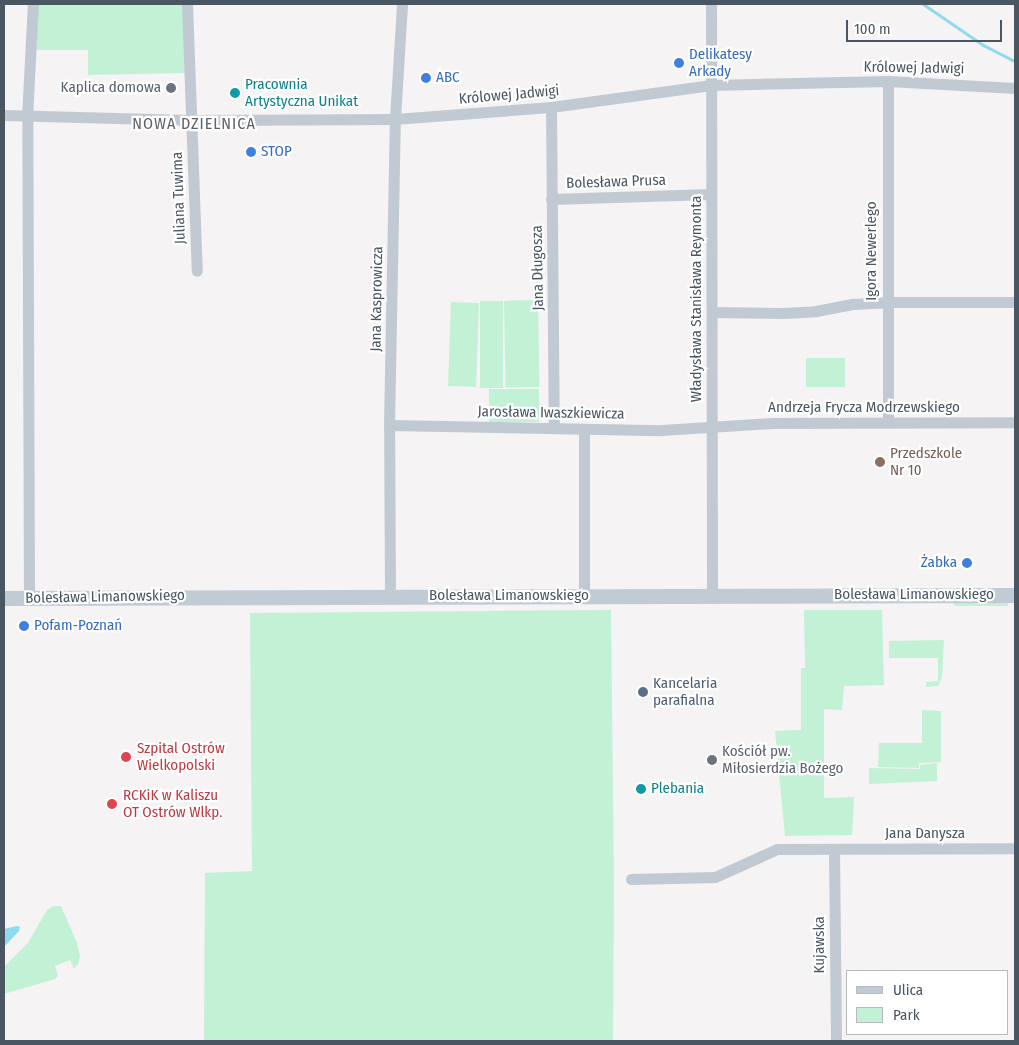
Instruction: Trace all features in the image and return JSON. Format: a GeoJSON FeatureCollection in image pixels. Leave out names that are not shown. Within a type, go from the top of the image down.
{"type":"FeatureCollection","features":[{"type":"Feature","properties":{"kind":"street"},"geometry":{"type":"LineString","coordinates":[[29,598],[27,117],[33,4]]}},
{"type":"Feature","properties":{"kind":"street","name":"Juliana Tuwima"},"geometry":{"type":"LineString","coordinates":[[186,4],[197,271]]}},
{"type":"Feature","properties":{"kind":"street","name":"Jana Kasprowicza"},"geometry":{"type":"LineString","coordinates":[[390,596],[389,425],[395,118],[402,4]]}},
{"type":"Feature","properties":{"kind":"street","name":"Władysława Stanisława Reymonta"},"geometry":{"type":"LineString","coordinates":[[711,4],[712,595]]}},
{"type":"Feature","properties":{"kind":"street","name":"Królowej Jadwigi"},"geometry":{"type":"LineString","coordinates":[[4,115],[191,120],[395,118],[551,107],[711,85],[888,81],[1015,88]]}},
{"type":"Feature","properties":{"kind":"street","name":"Igora Newerlego"},"geometry":{"type":"LineString","coordinates":[[888,81],[888,422]]}},
{"type":"Feature","properties":{"kind":"street","name":"Jana Długosza"},"geometry":{"type":"LineString","coordinates":[[551,107],[554,428]]}},
{"type":"Feature","properties":{"kind":"street","name":"Bolesława Prusa"},"geometry":{"type":"LineString","coordinates":[[552,199],[711,194]]}},
{"type":"Feature","properties":{"kind":"street"},"geometry":{"type":"LineString","coordinates":[[712,312],[783,313],[853,304],[887,302],[1015,302]]}},
{"type":"Feature","properties":{"kind":"street","name":"Andrzeja Frycza Modrzewskiego"},"geometry":{"type":"LineString","coordinates":[[712,425],[1015,422]]}},
{"type":"Feature","properties":{"kind":"street","name":"Jarosława Iwaszkiewicza"},"geometry":{"type":"LineString","coordinates":[[389,425],[661,430],[698,429],[712,425]]}},
{"type":"Feature","properties":{"kind":"street"},"geometry":{"type":"LineString","coordinates":[[584,429],[584,595]]}},
{"type":"Feature","properties":{"kind":"street","name":"Bolesława Limanowskiego"},"geometry":{"type":"LineString","coordinates":[[4,598],[1015,595]]}},
{"type":"Feature","properties":{"kind":"street","name":"Jana Danysza"},"geometry":{"type":"LineString","coordinates":[[631,880],[715,877],[777,850],[1015,848]]}},
{"type":"Feature","properties":{"kind":"street","name":"Kujawska"},"geometry":{"type":"LineString","coordinates":[[834,849],[836,1041]]}},
{"type":"Feature","properties":{"kind":"green space"},"geometry":{"type":"Polygon","coordinates":[[[37,4],[183,4],[185,73],[88,75],[88,50],[36,50],[37,4]]]}},
{"type":"Feature","properties":{"kind":"green space"},"geometry":{"type":"Polygon","coordinates":[[[538,300],[540,387],[506,388],[504,301],[538,300]]]}},
{"type":"Feature","properties":{"kind":"green space"},"geometry":{"type":"Polygon","coordinates":[[[480,301],[503,301],[503,388],[480,388],[480,301]]]}},
{"type":"Feature","properties":{"kind":"green space"},"geometry":{"type":"Polygon","coordinates":[[[451,302],[479,303],[476,387],[448,386],[451,302]]]}},
{"type":"Feature","properties":{"kind":"green space"},"geometry":{"type":"Polygon","coordinates":[[[806,358],[845,358],[845,387],[806,387],[806,358]]]}},
{"type":"Feature","properties":{"kind":"green space"},"geometry":{"type":"Polygon","coordinates":[[[489,389],[539,389],[539,422],[489,422],[489,389]]]}},
{"type":"Feature","properties":{"kind":"green space"},"geometry":{"type":"Polygon","coordinates":[[[954,603],[1008,603],[1008,606],[954,606],[954,603]]]}},
{"type":"Feature","properties":{"kind":"green space"},"geometry":{"type":"Polygon","coordinates":[[[611,610],[614,888],[613,1041],[204,1041],[205,873],[252,871],[250,613],[611,610]]]}},
{"type":"Feature","properties":{"kind":"green space"},"geometry":{"type":"Polygon","coordinates":[[[804,610],[882,610],[884,685],[844,686],[842,710],[824,709],[824,798],[854,797],[852,835],[785,836],[775,731],[801,730],[801,668],[805,668],[804,610]]]}},
{"type":"Feature","properties":{"kind":"green space"},"geometry":{"type":"Polygon","coordinates":[[[944,640],[942,677],[938,686],[926,687],[926,682],[938,681],[938,658],[889,658],[889,641],[944,640]]]}},
{"type":"Feature","properties":{"kind":"green space"},"geometry":{"type":"Polygon","coordinates":[[[922,710],[941,711],[941,762],[919,763],[919,768],[878,767],[879,743],[922,743],[922,710]]]}},
{"type":"Feature","properties":{"kind":"green space"},"geometry":{"type":"Polygon","coordinates":[[[937,763],[937,781],[869,784],[869,768],[920,769],[920,765],[937,763]]]}},
{"type":"Feature","properties":{"kind":"green space"},"geometry":{"type":"Polygon","coordinates":[[[53,906],[61,906],[77,943],[80,956],[78,964],[74,969],[70,960],[55,966],[58,976],[55,979],[4,994],[4,967],[28,943],[47,910],[53,906]]]}},
{"type":"Feature","properties":{"kind":"water"},"geometry":{"type":"Polygon","coordinates":[[[20,927],[19,931],[4,947],[4,929],[20,927]]]}},
{"type":"Feature","properties":{"kind":"waterway"},"geometry":{"type":"LineString","coordinates":[[923,4],[983,45],[1015,61]]}},
{"type":"Feature","properties":{"kind":"place","name":"Delikatesy Arkady"},"geometry":{"type":"Point","coordinates":[679,63]}},
{"type":"Feature","properties":{"kind":"place","name":"ABC"},"geometry":{"type":"Point","coordinates":[426,78]}},
{"type":"Feature","properties":{"kind":"place","name":"Kaplica domowa"},"geometry":{"type":"Point","coordinates":[171,88]}},
{"type":"Feature","properties":{"kind":"place","name":"Pracownia Artystyczna Unikat"},"geometry":{"type":"Point","coordinates":[235,93]}},
{"type":"Feature","properties":{"kind":"place","name":"STOP"},"geometry":{"type":"Point","coordinates":[251,152]}},
{"type":"Feature","properties":{"kind":"place","name":"Przedszkole Nr 10"},"geometry":{"type":"Point","coordinates":[880,462]}},
{"type":"Feature","properties":{"kind":"place","name":"Żabka"},"geometry":{"type":"Point","coordinates":[967,563]}},
{"type":"Feature","properties":{"kind":"place","name":"Pofam-Poznań"},"geometry":{"type":"Point","coordinates":[24,626]}},
{"type":"Feature","properties":{"kind":"place","name":"Kancelaria parafialna"},"geometry":{"type":"Point","coordinates":[643,692]}},
{"type":"Feature","properties":{"kind":"place","name":"Szpital Ostrów Wielkopolski"},"geometry":{"type":"Point","coordinates":[126,757]}},
{"type":"Feature","properties":{"kind":"place","name":"Kościół pw. Miłosierdzia Bożego"},"geometry":{"type":"Point","coordinates":[712,760]}},
{"type":"Feature","properties":{"kind":"place","name":"Plebania"},"geometry":{"type":"Point","coordinates":[641,789]}},
{"type":"Feature","properties":{"kind":"place","name":"RCKiK w Kaliszu OT Ostrów Wlkp."},"geometry":{"type":"Point","coordinates":[112,804]}},
{"type":"Feature","properties":{"kind":"district","name":"NOWA DZIELNICA"},"geometry":{"type":"Point","coordinates":[194,124]}}]}
